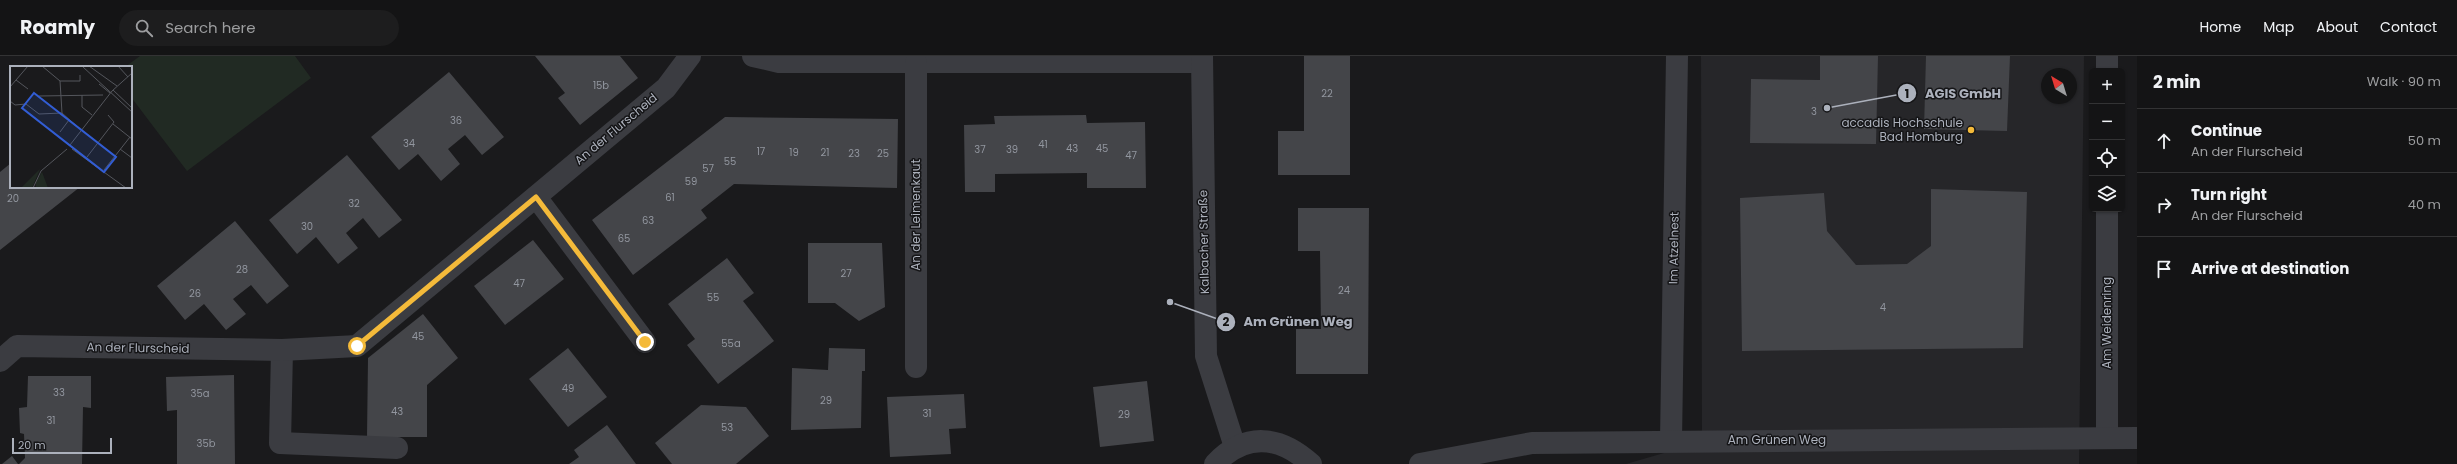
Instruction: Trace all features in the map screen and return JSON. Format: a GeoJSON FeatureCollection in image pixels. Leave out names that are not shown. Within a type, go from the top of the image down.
{"type":"FeatureCollection","features":[{"type":"Feature","properties":{"kind":"street","name":"An der Flurscheid"},"geometry":{"type":"LineString","coordinates":[[0,361],[17,346],[282,350],[357,346],[666,88],[690,56]]}},
{"type":"Feature","properties":{"kind":"street"},"geometry":{"type":"LineString","coordinates":[[753,56],[779,62],[916,63],[1202,59]]}},
{"type":"Feature","properties":{"kind":"street","name":"Im Atzelnest"},"geometry":{"type":"LineString","coordinates":[[1671,441],[1677,56]]}},
{"type":"Feature","properties":{"kind":"street"},"geometry":{"type":"LineString","coordinates":[[2107,56],[2107,68]]}},
{"type":"Feature","properties":{"kind":"street","name":"Kalbacher Straße"},"geometry":{"type":"LineString","coordinates":[[1202,59],[1206,356],[1235,447]]}},
{"type":"Feature","properties":{"kind":"street","name":"An der Leimenkaut"},"geometry":{"type":"LineString","coordinates":[[916,63],[916,367]]}},
{"type":"Feature","properties":{"kind":"street"},"geometry":{"type":"LineString","coordinates":[[536,197],[645,342]]}},
{"type":"Feature","properties":{"kind":"street","name":"Am Weidenring"},"geometry":{"type":"LineString","coordinates":[[2107,212],[2107,438]]}},
{"type":"Feature","properties":{"kind":"street"},"geometry":{"type":"LineString","coordinates":[[282,350],[280,443],[397,448]]}},
{"type":"Feature","properties":{"kind":"street","name":"Am Grünen Weg"},"geometry":{"type":"LineString","coordinates":[[1420,464],[1532,443],[2137,438]]}},
{"type":"Feature","properties":{"kind":"street"},"geometry":{"type":"LineString","coordinates":[[1215,464],[1235,447],[1256,441],[1276,442],[1296,450],[1311,464]]}},
{"type":"Feature","properties":{"kind":"shaded area"},"geometry":{"type":"Polygon","coordinates":[[[140,56],[295,56],[311,78],[187,171],[132,98],[132,66],[126,66],[140,56]]]}},
{"type":"Feature","properties":{"kind":"shaded area"},"geometry":{"type":"Polygon","coordinates":[[[1701,56],[2084,56],[2079,464],[1626,464],[1702,442],[1701,56]]]}},
{"type":"Feature","properties":{"kind":"building"},"geometry":{"type":"Polygon","coordinates":[[[535,56],[620,56],[638,78],[580,125],[558,98],[565,93],[535,56]]]}},
{"type":"Feature","properties":{"kind":"building"},"geometry":{"type":"Polygon","coordinates":[[[1304,56],[1350,56],[1350,175],[1278,175],[1278,131],[1304,131],[1304,56]]]}},
{"type":"Feature","properties":{"kind":"building"},"geometry":{"type":"Polygon","coordinates":[[[1820,56],[1878,56],[1876,144],[1750,143],[1751,79],[1820,80],[1820,56]]]}},
{"type":"Feature","properties":{"kind":"building"},"geometry":{"type":"Polygon","coordinates":[[[1926,56],[2010,56],[2007,131],[1924,129],[1926,56]]]}},
{"type":"Feature","properties":{"kind":"building"},"geometry":{"type":"Polygon","coordinates":[[[449,72],[504,137],[482,155],[465,135],[448,149],[460,164],[441,181],[418,154],[399,170],[371,137],[449,72]]]}},
{"type":"Feature","properties":{"kind":"building"},"geometry":{"type":"Polygon","coordinates":[[[1086,115],[1087,123],[1145,122],[1146,188],[1087,188],[1087,173],[995,174],[995,192],[965,192],[964,125],[995,124],[994,116],[1086,115]]]}},
{"type":"Feature","properties":{"kind":"building"},"geometry":{"type":"Polygon","coordinates":[[[725,117],[898,119],[897,188],[734,184],[701,210],[707,218],[633,275],[592,220],[725,117]]]}},
{"type":"Feature","properties":{"kind":"building"},"geometry":{"type":"Polygon","coordinates":[[[347,155],[402,220],[379,238],[363,218],[346,233],[358,248],[338,264],[316,237],[297,254],[269,220],[347,155]]]}},
{"type":"Feature","properties":{"kind":"building"},"geometry":{"type":"Polygon","coordinates":[[[10,164],[10,188],[79,188],[0,250],[0,172],[10,164]]]}},
{"type":"Feature","properties":{"kind":"building"},"geometry":{"type":"Polygon","coordinates":[[[1931,189],[2027,192],[2023,348],[1742,351],[1740,198],[1824,193],[1827,231],[1856,265],[1907,264],[1931,246],[1931,189]]]}},
{"type":"Feature","properties":{"kind":"building"},"geometry":{"type":"Polygon","coordinates":[[[1298,208],[1369,208],[1368,374],[1296,374],[1296,329],[1321,329],[1320,251],[1298,251],[1298,208]]]}},
{"type":"Feature","properties":{"kind":"building"},"geometry":{"type":"Polygon","coordinates":[[[235,221],[289,286],[267,304],[251,285],[233,299],[246,314],[226,330],[204,304],[185,320],[157,286],[235,221]]]}},
{"type":"Feature","properties":{"kind":"building"},"geometry":{"type":"Polygon","coordinates":[[[533,240],[564,279],[505,325],[474,286],[533,240]]]}},
{"type":"Feature","properties":{"kind":"building"},"geometry":{"type":"Polygon","coordinates":[[[808,243],[882,243],[885,307],[859,321],[835,303],[808,303],[808,243]]]}},
{"type":"Feature","properties":{"kind":"building"},"geometry":{"type":"Polygon","coordinates":[[[727,258],[754,293],[743,301],[774,341],[718,384],[687,345],[695,339],[668,304],[727,258]]]}},
{"type":"Feature","properties":{"kind":"building"},"geometry":{"type":"Polygon","coordinates":[[[423,314],[458,358],[427,385],[427,437],[367,437],[368,358],[423,314]]]}},
{"type":"Feature","properties":{"kind":"building"},"geometry":{"type":"Polygon","coordinates":[[[568,348],[607,397],[568,427],[529,379],[568,348]]]}},
{"type":"Feature","properties":{"kind":"building"},"geometry":{"type":"Polygon","coordinates":[[[829,348],[865,349],[865,371],[862,371],[861,428],[791,430],[792,368],[828,370],[829,348]]]}},
{"type":"Feature","properties":{"kind":"building"},"geometry":{"type":"Polygon","coordinates":[[[234,375],[235,464],[177,464],[177,410],[167,411],[166,377],[234,375]]]}},
{"type":"Feature","properties":{"kind":"building"},"geometry":{"type":"Polygon","coordinates":[[[28,376],[91,376],[91,408],[83,407],[82,464],[19,464],[25,458],[24,434],[20,433],[19,408],[27,407],[28,376]]]}},
{"type":"Feature","properties":{"kind":"building"},"geometry":{"type":"Polygon","coordinates":[[[1147,381],[1154,441],[1100,447],[1093,387],[1147,381]]]}},
{"type":"Feature","properties":{"kind":"building"},"geometry":{"type":"Polygon","coordinates":[[[964,394],[966,428],[949,429],[951,454],[890,457],[887,397],[964,394]]]}},
{"type":"Feature","properties":{"kind":"building"},"geometry":{"type":"Polygon","coordinates":[[[701,405],[746,407],[769,436],[736,464],[672,464],[655,443],[701,405]]]}},
{"type":"Feature","properties":{"kind":"building"},"geometry":{"type":"Polygon","coordinates":[[[607,425],[636,464],[569,464],[579,457],[574,450],[607,425]]]}},
{"type":"Feature","properties":{"kind":"building"},"geometry":{"type":"Polygon","coordinates":[[[12,456],[18,464],[2,464],[12,456]]]}},
{"type":"Feature","properties":{"kind":"place","name":"AGIS GmbH"},"geometry":{"type":"Point","coordinates":[1827,108]}},
{"type":"Feature","properties":{"kind":"place","name":"accadis Hochschule Bad Homburg"},"geometry":{"type":"Point","coordinates":[1971,130]}},
{"type":"Feature","properties":{"kind":"place","name":"Am Grünen Weg"},"geometry":{"type":"Point","coordinates":[1170,302]}},
{"type":"Feature","properties":{"kind":"route"},"geometry":{"type":"LineString","coordinates":[[357,346],[536,197],[645,342]]}}]}
